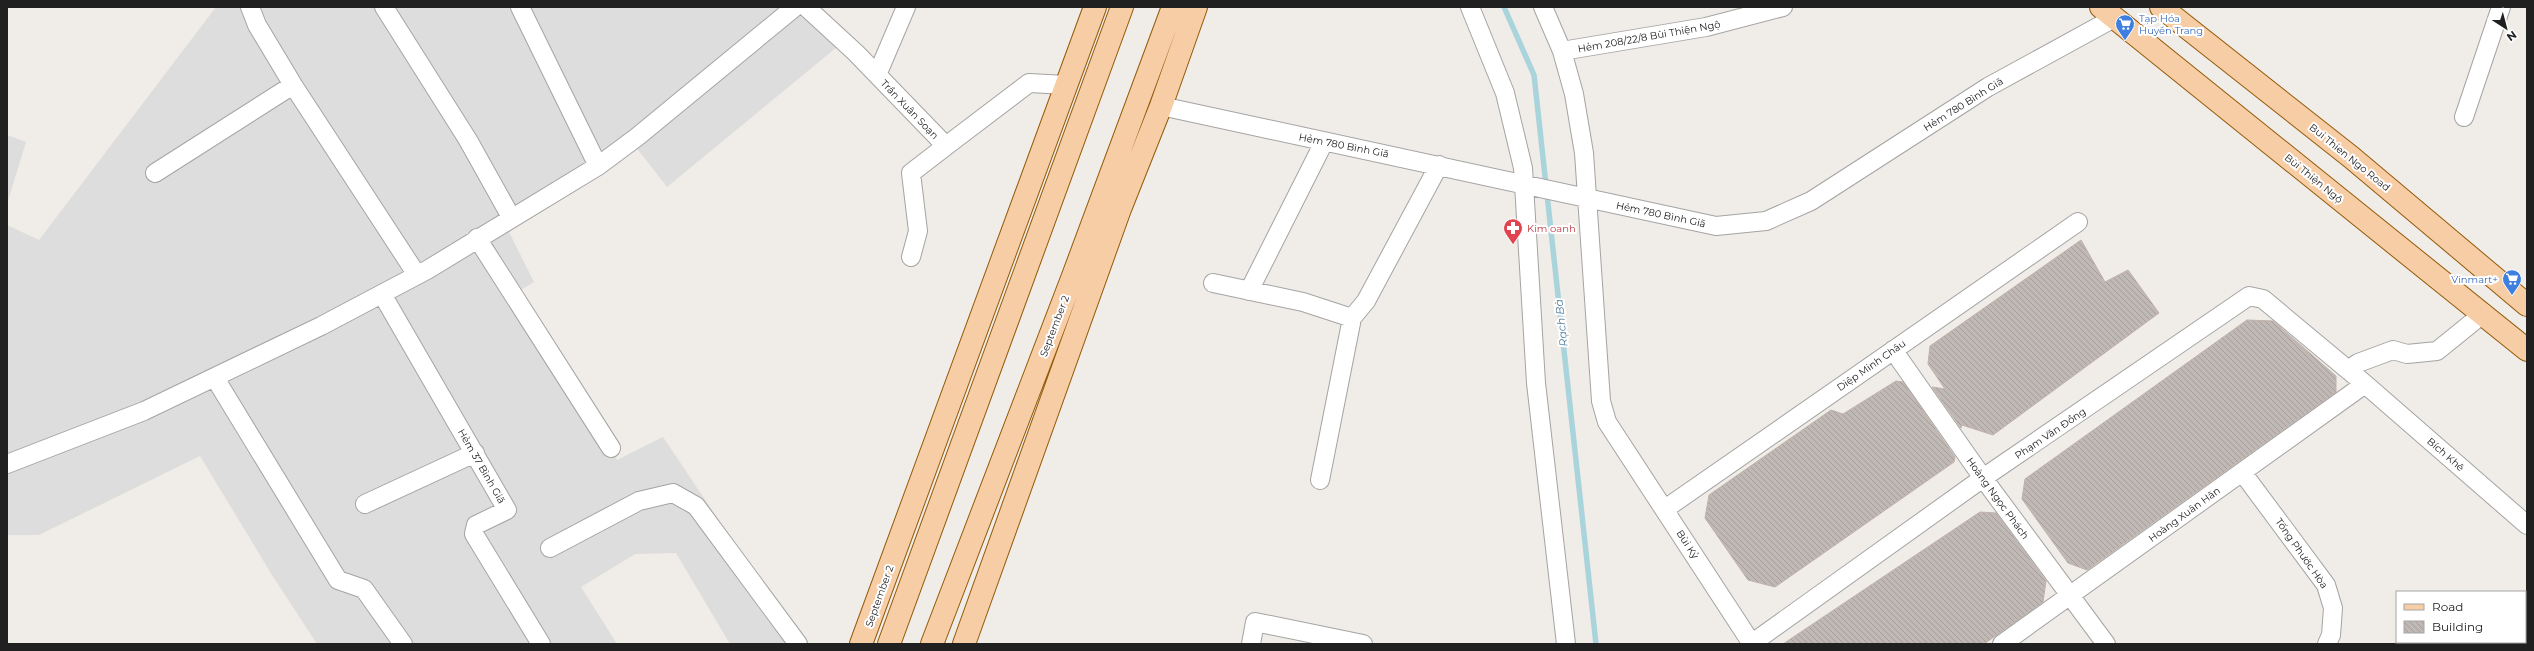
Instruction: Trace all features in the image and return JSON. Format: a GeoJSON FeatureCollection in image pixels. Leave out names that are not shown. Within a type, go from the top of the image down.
{"type":"FeatureCollection","features":[{"type":"Feature","properties":{"kind":"main road","name":"September 2"},"geometry":{"type":"LineString","coordinates":[[861,644],[1095,7]]}},
{"type":"Feature","properties":{"kind":"main road"},"geometry":{"type":"LineString","coordinates":[[889,644],[1122,7]]}},
{"type":"Feature","properties":{"kind":"main road","name":"September 2"},"geometry":{"type":"LineString","coordinates":[[964,644],[1110,205],[1173,7]]}},
{"type":"Feature","properties":{"kind":"main road","name":"September 2"},"geometry":{"type":"LineString","coordinates":[[932,644],[1110,205],[1161,106],[1196,7]]}},
{"type":"Feature","properties":{"kind":"main road","name":"Bui Thien Ngo Road"},"geometry":{"type":"LineString","coordinates":[[2169,9],[2351,157],[2527,304]]}},
{"type":"Feature","properties":{"kind":"main road","name":"Bùi Thiện Ngộ"},"geometry":{"type":"LineString","coordinates":[[2108,12],[2484,313],[2527,350]]}},
{"type":"Feature","properties":{"kind":"main road"},"geometry":{"type":"LineString","coordinates":[[1036,168],[1060,176]]}},
{"type":"Feature","properties":{"kind":"street"},"geometry":{"type":"LineString","coordinates":[[250,7],[257,25],[293,84],[416,275]]}},
{"type":"Feature","properties":{"kind":"street"},"geometry":{"type":"LineString","coordinates":[[384,7],[456,120],[511,217]]}},
{"type":"Feature","properties":{"kind":"street"},"geometry":{"type":"LineString","coordinates":[[520,7],[598,166]]}},
{"type":"Feature","properties":{"kind":"street"},"geometry":{"type":"LineString","coordinates":[[7,464],[144,411],[215,378],[382,294],[416,275],[598,166],[795,7]]}},
{"type":"Feature","properties":{"kind":"street","name":"Trần Xuân Soạn"},"geometry":{"type":"LineString","coordinates":[[806,7],[877,75],[946,146],[1029,83],[1066,85]]}},
{"type":"Feature","properties":{"kind":"street"},"geometry":{"type":"LineString","coordinates":[[877,75],[906,7]]}},
{"type":"Feature","properties":{"kind":"street"},"geometry":{"type":"LineString","coordinates":[[1470,7],[1505,93],[1523,168],[1536,383],[1566,644]]}},
{"type":"Feature","properties":{"kind":"street","name":"Bùi Kỷ"},"geometry":{"type":"LineString","coordinates":[[1542,7],[1562,51],[1574,94],[1583,146],[1601,402],[1607,422],[1621,446],[1665,509],[1751,644]]}},
{"type":"Feature","properties":{"kind":"street","name":"Hẻm 208/22/8 Bùi Thiện Ngộ"},"geometry":{"type":"LineString","coordinates":[[1562,51],[1706,27],[1783,7]]}},
{"type":"Feature","properties":{"kind":"street"},"geometry":{"type":"LineString","coordinates":[[2464,117],[2500,7]]}},
{"type":"Feature","properties":{"kind":"street","name":"Hẻm 780 Bình Giã"},"geometry":{"type":"LineString","coordinates":[[1161,106],[1324,142],[1343,144],[1716,226],[1766,221],[1811,201],[2108,12]]}},
{"type":"Feature","properties":{"kind":"street"},"geometry":{"type":"LineString","coordinates":[[155,173],[293,84]]}},
{"type":"Feature","properties":{"kind":"street"},"geometry":{"type":"LineString","coordinates":[[1249,291],[1324,142]]}},
{"type":"Feature","properties":{"kind":"street"},"geometry":{"type":"LineString","coordinates":[[911,258],[918,231],[911,173],[946,146]]}},
{"type":"Feature","properties":{"kind":"street"},"geometry":{"type":"LineString","coordinates":[[1320,480],[1352,318],[1366,301],[1439,165]]}},
{"type":"Feature","properties":{"kind":"street","name":"Diệp Minh Châu"},"geometry":{"type":"LineString","coordinates":[[1665,509],[2078,222]]}},
{"type":"Feature","properties":{"kind":"street"},"geometry":{"type":"LineString","coordinates":[[477,238],[611,448]]}},
{"type":"Feature","properties":{"kind":"street"},"geometry":{"type":"LineString","coordinates":[[1213,283],[1302,302],[1352,318]]}},
{"type":"Feature","properties":{"kind":"street","name":"Hẻm 37 Bình Giã"},"geometry":{"type":"LineString","coordinates":[[382,294],[508,510],[476,525],[474,534],[541,644]]}},
{"type":"Feature","properties":{"kind":"street","name":"Phạm Văn Đồng"},"geometry":{"type":"LineString","coordinates":[[1751,644],[1983,478],[2249,296],[2263,299],[2365,384]]}},
{"type":"Feature","properties":{"kind":"street"},"geometry":{"type":"LineString","coordinates":[[2348,370],[2358,363],[2392,350],[2407,354],[2437,351],[2484,313]]}},
{"type":"Feature","properties":{"kind":"street","name":"Hoàng Ngọc Phách"},"geometry":{"type":"LineString","coordinates":[[1893,350],[1983,478],[2106,644]]}},
{"type":"Feature","properties":{"kind":"street"},"geometry":{"type":"LineString","coordinates":[[215,378],[338,580],[364,590],[403,644]]}},
{"type":"Feature","properties":{"kind":"street","name":"Hoàng Xuân Hãn"},"geometry":{"type":"LineString","coordinates":[[2002,644],[2365,384]]}},
{"type":"Feature","properties":{"kind":"street","name":"Bích Khê"},"geometry":{"type":"LineString","coordinates":[[2365,384],[2527,525]]}},
{"type":"Feature","properties":{"kind":"street"},"geometry":{"type":"LineString","coordinates":[[365,504],[475,453]]}},
{"type":"Feature","properties":{"kind":"street","name":"Tống Phước Hòa"},"geometry":{"type":"LineString","coordinates":[[2242,472],[2326,585],[2333,608],[2330,635],[2327,644]]}},
{"type":"Feature","properties":{"kind":"street"},"geometry":{"type":"LineString","coordinates":[[550,548],[639,501],[673,493],[696,506],[798,644]]}},
{"type":"Feature","properties":{"kind":"street"},"geometry":{"type":"LineString","coordinates":[[1251,644],[1255,622],[1363,644]]}},
{"type":"Feature","properties":{"kind":"shaded area"},"geometry":{"type":"Polygon","coordinates":[[[216,7],[815,7],[848,38],[667,187],[632,142],[508,230],[534,282],[514,294],[617,460],[663,437],[802,644],[730,644],[676,553],[635,554],[581,587],[617,644],[317,644],[272,575],[200,456],[39,535],[7,535],[7,225],[39,240],[216,7]]]}},
{"type":"Feature","properties":{"kind":"shaded area"},"geometry":{"type":"Polygon","coordinates":[[[7,135],[26,142],[7,204],[7,135]]]}},
{"type":"Feature","properties":{"kind":"building"},"geometry":{"type":"Polygon","coordinates":[[[2081,240],[2105,282],[2128,270],[2159,313],[1993,435],[1962,425],[1961,428],[1932,387],[1945,389],[1928,364],[1930,346],[2081,240]]]}},
{"type":"Feature","properties":{"kind":"building"},"geometry":{"type":"Polygon","coordinates":[[[2247,320],[2273,321],[2336,376],[2336,392],[2087,570],[2068,563],[2022,499],[2025,479],[2247,320]]]}},
{"type":"Feature","properties":{"kind":"building"},"geometry":{"type":"Polygon","coordinates":[[[1896,381],[1903,382],[1955,457],[1954,462],[1775,587],[1748,580],[1705,518],[1709,495],[1831,410],[1843,414],[1896,381]]]}},
{"type":"Feature","properties":{"kind":"building"},"geometry":{"type":"Polygon","coordinates":[[[1980,512],[1996,513],[2046,581],[2043,602],[1984,644],[1783,644],[1980,512]]]}},
{"type":"Feature","properties":{"kind":"waterway","name":"Rạch Bà"},"geometry":{"type":"LineString","coordinates":[[1504,7],[1534,75],[1596,644]]}},
{"type":"Feature","properties":{"kind":"place","name":"Tạp Hóa Huyền Trang"},"geometry":{"type":"Point","coordinates":[2125,41]}},
{"type":"Feature","properties":{"kind":"place","name":"Kim oanh"},"geometry":{"type":"Point","coordinates":[1513,245]}},
{"type":"Feature","properties":{"kind":"place","name":"Vinmart+"},"geometry":{"type":"Point","coordinates":[2512,296]}}]}
